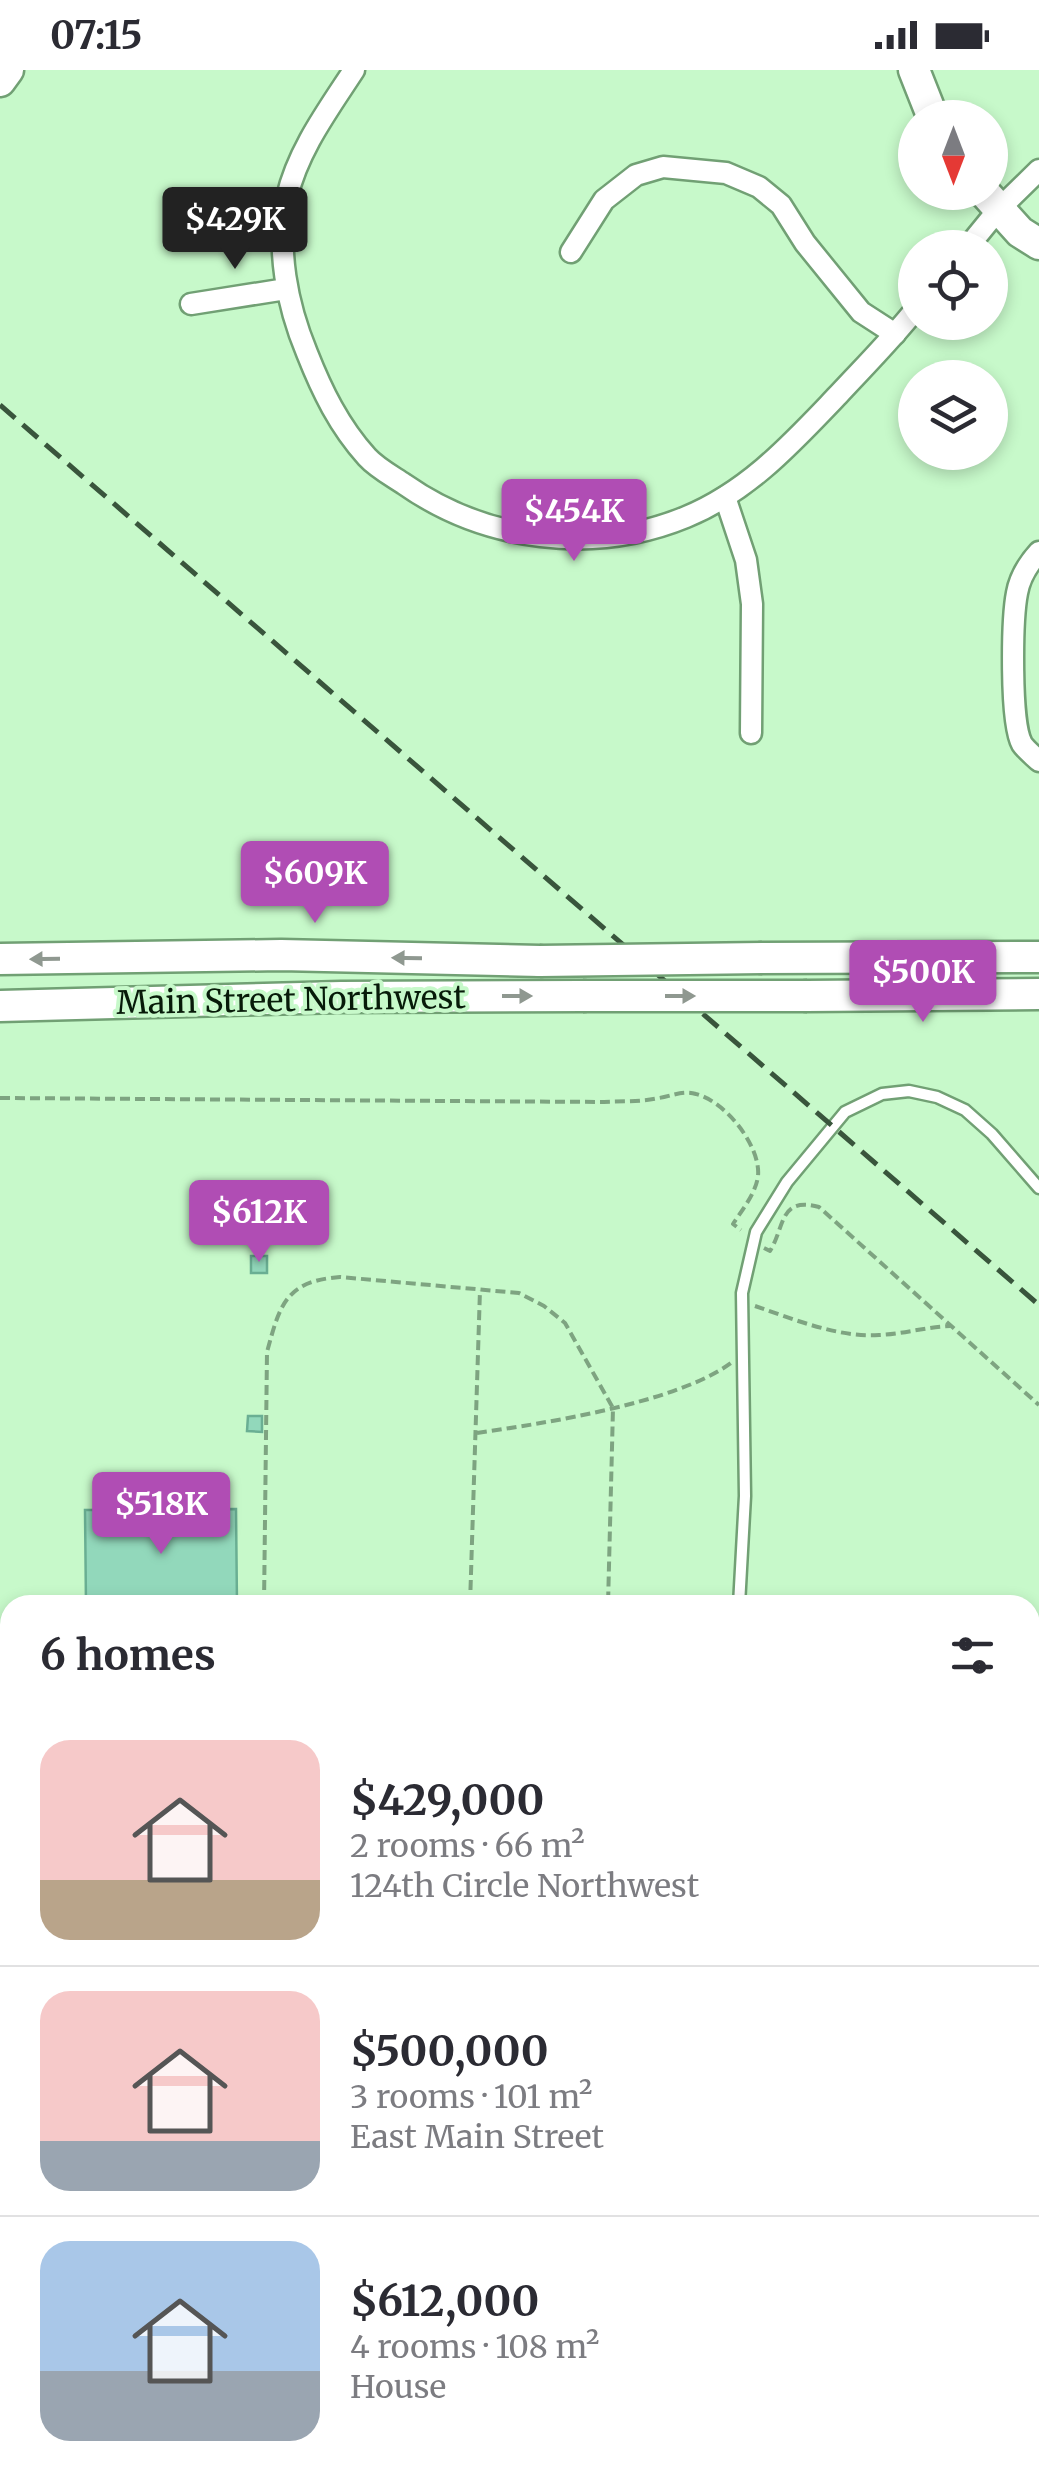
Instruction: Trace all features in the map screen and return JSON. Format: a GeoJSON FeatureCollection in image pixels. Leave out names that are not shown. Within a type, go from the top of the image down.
{"type":"FeatureCollection","features":[{"type":"Feature","properties":{"kind":"main road"},"geometry":{"type":"LineString","coordinates":[[0,80],[8,70]]}},
{"type":"Feature","properties":{"kind":"main road"},"geometry":{"type":"LineString","coordinates":[[914,70],[926,100]]}},
{"type":"Feature","properties":{"kind":"main road"},"geometry":{"type":"LineString","coordinates":[[999,210],[1020,232],[1039,244]]}},
{"type":"Feature","properties":{"kind":"main road","name":"Main Street Northwest"},"geometry":{"type":"LineString","coordinates":[[0,959],[281,955],[540,961],[1039,957]]}},
{"type":"Feature","properties":{"kind":"main road","name":"Main Street Northwest"},"geometry":{"type":"LineString","coordinates":[[0,1006],[341,997],[1039,994]]}},
{"type":"Feature","properties":{"kind":"street"},"geometry":{"type":"LineString","coordinates":[[354,70],[301,155],[287,198],[286,289],[326,401],[369,460],[423,498],[498,529],[572,539],[649,530],[725,498],[772,465],[898,330]]}},
{"type":"Feature","properties":{"kind":"street"},"geometry":{"type":"LineString","coordinates":[[571,252],[604,200],[636,175],[663,167],[726,173],[759,187],[781,205],[861,312],[895,334]]}},
{"type":"Feature","properties":{"kind":"street"},"geometry":{"type":"LineString","coordinates":[[1008,190],[1039,170]]}},
{"type":"Feature","properties":{"kind":"street"},"geometry":{"type":"LineString","coordinates":[[191,304],[286,289]]}},
{"type":"Feature","properties":{"kind":"street"},"geometry":{"type":"LineString","coordinates":[[725,498],[746,560],[752,604],[751,733]]}},
{"type":"Feature","properties":{"kind":"street"},"geometry":{"type":"LineString","coordinates":[[1039,552],[1025,567],[1017,593],[1013,646],[1016,718],[1022,744],[1039,761]]}},
{"type":"Feature","properties":{"kind":"lane"},"geometry":{"type":"LineString","coordinates":[[739,1595],[746,1267],[753,1241],[787,1182],[845,1112],[882,1094],[909,1091],[937,1097],[965,1110],[992,1134],[1039,1188]]}},
{"type":"Feature","properties":{"kind":"path"},"geometry":{"type":"LineString","coordinates":[[0,1098],[604,1102],[647,1100],[682,1092],[698,1094],[713,1102],[749,1141],[758,1177],[752,1195],[733,1224],[770,1251],[778,1239],[782,1218],[791,1208],[804,1203],[819,1207],[1039,1404]]}},
{"type":"Feature","properties":{"kind":"path"},"geometry":{"type":"LineString","coordinates":[[264,1595],[266,1352],[276,1319],[292,1292],[315,1279],[340,1277],[519,1294],[544,1306],[565,1323],[613,1408],[608,1595]]}},
{"type":"Feature","properties":{"kind":"path"},"geometry":{"type":"LineString","coordinates":[[470,1595],[480,1290]]}},
{"type":"Feature","properties":{"kind":"path"},"geometry":{"type":"LineString","coordinates":[[743,1302],[835,1330],[875,1336],[925,1326],[950,1326]]}},
{"type":"Feature","properties":{"kind":"path"},"geometry":{"type":"LineString","coordinates":[[475,1434],[613,1408],[675,1389],[722,1369],[743,1354]]}},
{"type":"Feature","properties":{"kind":"building"},"geometry":{"type":"Polygon","coordinates":[[[251,1256],[267,1256],[267,1273],[251,1273],[251,1256]]]}},
{"type":"Feature","properties":{"kind":"building"},"geometry":{"type":"Polygon","coordinates":[[[248,1416],[262,1416],[262,1432],[247,1431],[248,1416]]]}},
{"type":"Feature","properties":{"kind":"building"},"geometry":{"type":"Polygon","coordinates":[[[236,1509],[237,1595],[86,1595],[85,1510],[236,1509]]]}},
{"type":"Feature","properties":{"kind":"railway"},"geometry":{"type":"LineString","coordinates":[[0,405],[1039,1305]]}}]}
